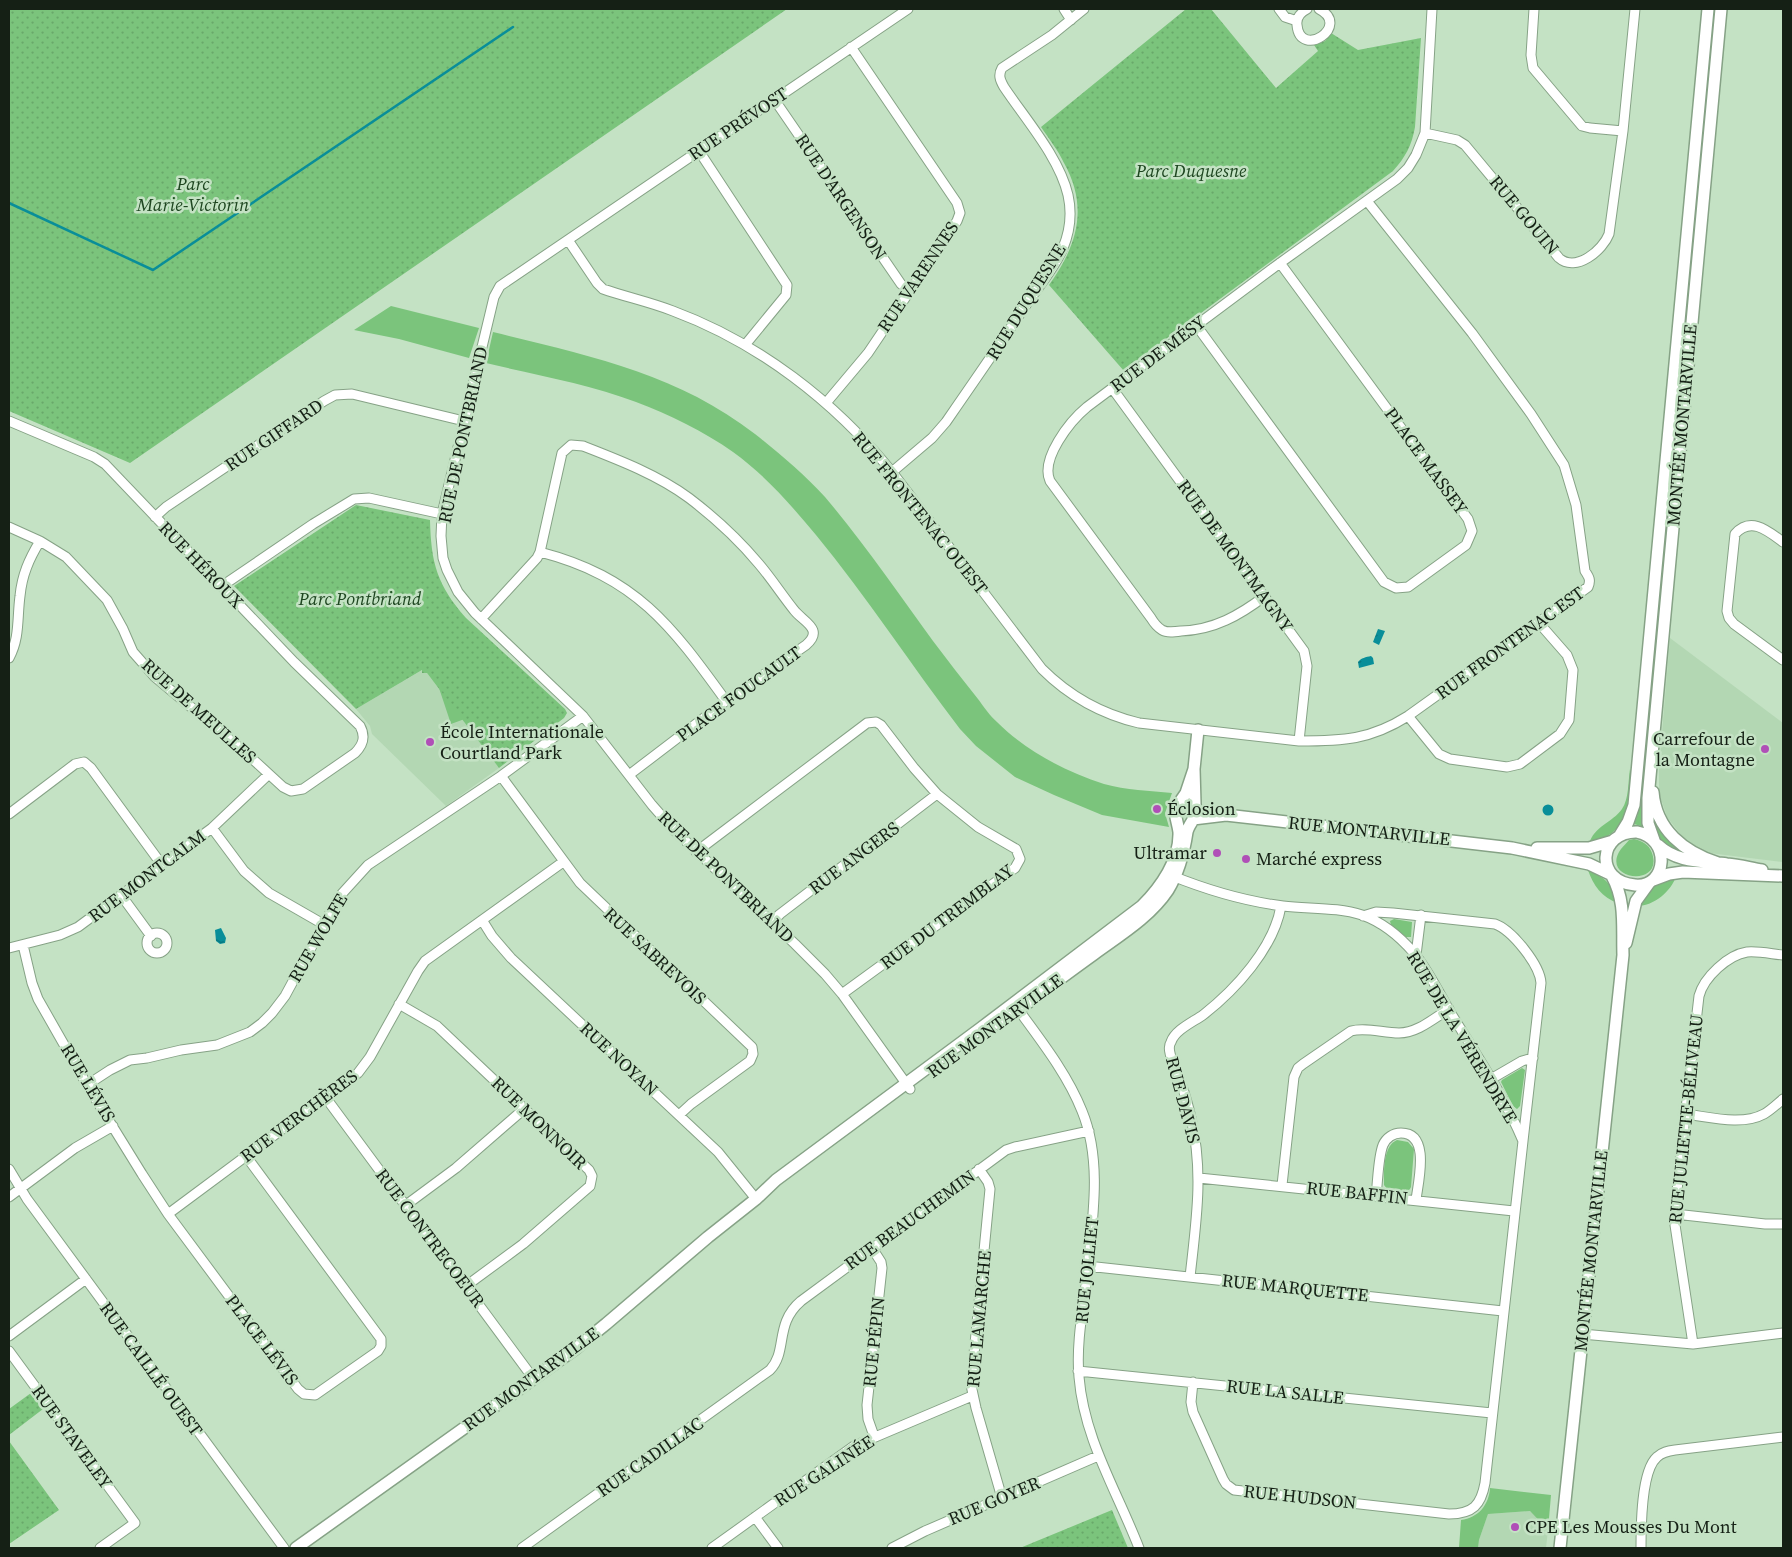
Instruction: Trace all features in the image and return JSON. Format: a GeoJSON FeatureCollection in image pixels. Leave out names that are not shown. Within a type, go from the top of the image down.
{"type":"FeatureCollection","features":[{"type":"Feature","properties":{"kind":"street","name":"RUE PRÉVOST"},"geometry":{"type":"LineString","coordinates":[[568,240],[908,9]]}},
{"type":"Feature","properties":{"kind":"street"},"geometry":{"type":"LineString","coordinates":[[1064,9],[1071,20]]}},
{"type":"Feature","properties":{"kind":"street","name":"RUE DUQUESNE"},"geometry":{"type":"LineString","coordinates":[[892,472],[932,438],[946,422],[1064,246],[1070,216],[1069,201],[1064,184],[1052,157],[1004,87],[999,73],[1002,68],[1052,35],[1084,9]]}},
{"type":"Feature","properties":{"kind":"street"},"geometry":{"type":"LineString","coordinates":[[1279,9],[1285,17],[1297,21]]}},
{"type":"Feature","properties":{"kind":"street"},"geometry":{"type":"LineString","coordinates":[[1307,9],[1299,16],[1297,21],[1298,31],[1306,39],[1316,40],[1328,31],[1329,20],[1327,15],[1319,9]]}},
{"type":"Feature","properties":{"kind":"street","name":"RUE DE MÉSY"},"geometry":{"type":"LineString","coordinates":[[1265,596],[1222,623],[1188,631],[1168,632],[1162,630],[1151,618],[1050,481],[1047,471],[1049,462],[1064,433],[1081,412],[1280,263],[1398,179],[1408,168],[1416,155],[1425,133],[1432,9]]}},
{"type":"Feature","properties":{"kind":"street"},"geometry":{"type":"LineString","coordinates":[[1534,9],[1530,58],[1534,71],[1582,126],[1623,132]]}},
{"type":"Feature","properties":{"kind":"street","name":"RUE GOUIN"},"geometry":{"type":"LineString","coordinates":[[1425,133],[1455,139],[1465,144],[1559,258],[1566,263],[1578,264],[1603,244],[1608,237],[1623,132],[1634,9]]}},
{"type":"Feature","properties":{"kind":"street","name":"MONTÉE MONTARVILLE"},"geometry":{"type":"LineString","coordinates":[[1617,838],[1630,818],[1635,797],[1708,9]]}},
{"type":"Feature","properties":{"kind":"street","name":"MONTÉE MONTARVILLE"},"geometry":{"type":"LineString","coordinates":[[1656,842],[1650,830],[1647,816],[1721,9]]}},
{"type":"Feature","properties":{"kind":"street","name":"RUE VARENNES"},"geometry":{"type":"LineString","coordinates":[[826,403],[864,358],[957,222],[960,213],[959,208],[851,47]]}},
{"type":"Feature","properties":{"kind":"street","name":"RUE D'ARGENSON"},"geometry":{"type":"LineString","coordinates":[[774,99],[900,284],[910,291]]}},
{"type":"Feature","properties":{"kind":"street"},"geometry":{"type":"LineString","coordinates":[[699,151],[787,285],[786,295],[745,345]]}},
{"type":"Feature","properties":{"kind":"street","name":"RUE FRONTENAC EST"},"geometry":{"type":"LineString","coordinates":[[1198,730],[1299,741],[1324,741],[1361,737],[1389,728],[1588,588],[1590,583],[1590,578],[1585,571],[1576,505],[1564,465],[1532,414],[1472,333],[1367,201]]}},
{"type":"Feature","properties":{"kind":"street","name":"RUE FRONTENAC OUEST"},"geometry":{"type":"LineString","coordinates":[[568,240],[596,283],[603,289],[674,311],[745,345],[785,370],[826,403],[892,472],[1042,669],[1055,682],[1100,711],[1116,717],[1140,723],[1198,730]]}},
{"type":"Feature","properties":{"kind":"street","name":"RUE DE PONTBRIAND"},"geometry":{"type":"LineString","coordinates":[[568,240],[504,282],[496,291],[442,514],[441,536],[446,570],[458,592],[481,619],[583,716],[662,818],[815,964],[842,994],[908,1086]]}},
{"type":"Feature","properties":{"kind":"street","name":"PLACE MASSEY"},"geometry":{"type":"LineString","coordinates":[[1196,325],[1384,582],[1396,588],[1408,587],[1466,545],[1472,531],[1472,526],[1468,519],[1280,263]]}},
{"type":"Feature","properties":{"kind":"street","name":"RUE DE MONTMAGNY"},"geometry":{"type":"LineString","coordinates":[[1112,388],[1302,648],[1306,658],[1299,741]]}},
{"type":"Feature","properties":{"kind":"street","name":"RUE GIFFARD"},"geometry":{"type":"LineString","coordinates":[[155,517],[166,507],[284,427],[335,396],[352,394],[464,421]]}},
{"type":"Feature","properties":{"kind":"street","name":"RUE HÉROUX"},"geometry":{"type":"LineString","coordinates":[[9,420],[102,462],[294,662],[360,726],[363,731],[363,743]]}},
{"type":"Feature","properties":{"kind":"street","name":"PLACE FOUCAULT"},"geometry":{"type":"LineString","coordinates":[[481,619],[533,564],[540,552],[560,457],[564,450],[571,445],[583,446],[616,459],[651,475],[689,498],[731,534],[754,558],[798,616],[809,622],[813,629],[810,642],[726,701],[629,775]]}},
{"type":"Feature","properties":{"kind":"street"},"geometry":{"type":"LineString","coordinates":[[222,586],[312,524],[354,499],[369,498],[442,514]]}},
{"type":"Feature","properties":{"kind":"street"},"geometry":{"type":"LineString","coordinates":[[1783,542],[1766,530],[1758,527],[1748,526],[1740,528],[1735,534],[1727,611],[1729,618],[1734,624],[1783,660]]}},
{"type":"Feature","properties":{"kind":"street","name":"RUE DE MEULLES"},"geometry":{"type":"LineString","coordinates":[[9,527],[40,541],[66,557],[107,600],[133,652],[154,677],[246,753],[286,789],[300,790],[355,753],[363,743]]}},
{"type":"Feature","properties":{"kind":"street"},"geometry":{"type":"LineString","coordinates":[[9,658],[15,647],[17,637],[20,596],[25,568],[40,541]]}},
{"type":"Feature","properties":{"kind":"street"},"geometry":{"type":"LineString","coordinates":[[540,552],[569,560],[597,572],[635,595],[657,614],[679,638],[726,701]]}},
{"type":"Feature","properties":{"kind":"street"},"geometry":{"type":"LineString","coordinates":[[1408,716],[1439,754],[1450,759],[1507,767],[1520,764],[1560,734],[1569,720],[1573,670],[1567,655],[1539,623]]}},
{"type":"Feature","properties":{"kind":"street","name":"RUE WOLFE"},"geometry":{"type":"LineString","coordinates":[[88,1085],[110,1070],[130,1060],[217,1045],[250,1032],[272,1013],[284,996],[338,898],[368,865],[501,776],[583,716]]}},
{"type":"Feature","properties":{"kind":"street","name":"RUE DU TREMBLAY"},"geometry":{"type":"LineString","coordinates":[[696,852],[870,722],[876,722],[881,725],[937,794],[953,809],[978,827],[1014,847],[1019,853],[1018,864],[1015,868],[842,994]]}},
{"type":"Feature","properties":{"kind":"street","name":"RUE MONTARVILLE"},"geometry":{"type":"LineString","coordinates":[[296,1548],[598,1331],[708,1236],[756,1199],[779,1185],[1016,1006],[1146,915],[1164,895],[1197,813],[1194,769],[1198,730]]}},
{"type":"Feature","properties":{"kind":"street"},"geometry":{"type":"LineString","coordinates":[[1652,760],[1655,807],[1668,832],[1684,848],[1718,862],[1783,875]]}},
{"type":"Feature","properties":{"kind":"street"},"geometry":{"type":"LineString","coordinates":[[9,814],[76,764],[84,762],[91,768],[162,865]]}},
{"type":"Feature","properties":{"kind":"street","name":"RUE MONTARVILLE"},"geometry":{"type":"LineString","coordinates":[[1171,875],[1178,838],[1176,806],[1182,801],[1187,791],[1194,769]]}},
{"type":"Feature","properties":{"kind":"street","name":"RUE MONTCALM"},"geometry":{"type":"LineString","coordinates":[[9,948],[60,936],[74,930],[212,828],[269,774]]}},
{"type":"Feature","properties":{"kind":"street","name":"RUE SABREVOIS"},"geometry":{"type":"LineString","coordinates":[[501,776],[563,862],[593,896],[752,1047],[753,1054],[750,1061],[679,1115]]}},
{"type":"Feature","properties":{"kind":"street","name":"RUE ANGERS"},"geometry":{"type":"LineString","coordinates":[[772,922],[937,794]]}},
{"type":"Feature","properties":{"kind":"street","name":"RUE MONTARVILLE"},"geometry":{"type":"LineString","coordinates":[[1182,801],[1189,800],[1226,815],[1512,848],[1584,862],[1611,875]]}},
{"type":"Feature","properties":{"kind":"street","name":"RUE MONTARVILLE"},"geometry":{"type":"LineString","coordinates":[[1175,813],[1183,822],[1226,815]]}},
{"type":"Feature","properties":{"kind":"street"},"geometry":{"type":"LineString","coordinates":[[212,828],[244,871],[269,894],[323,924]]}},
{"type":"Feature","properties":{"kind":"street"},"geometry":{"type":"LineString","coordinates":[[1718,862],[1698,862],[1679,858],[1670,854],[1647,835],[1637,832],[1617,838],[1609,848],[1606,858],[1606,865],[1611,875],[1623,882],[1635,885],[1669,874],[1683,872],[1783,875]]}},
{"type":"Feature","properties":{"kind":"street","name":"RUE MONTARVILLE"},"geometry":{"type":"LineString","coordinates":[[1512,848],[1586,848],[1603,845],[1617,838]]}},
{"type":"Feature","properties":{"kind":"street"},"geometry":{"type":"LineString","coordinates":[[1651,881],[1659,871],[1662,860],[1656,842]]}},
{"type":"Feature","properties":{"kind":"street","name":"RUE VERCHÈRES"},"geometry":{"type":"LineString","coordinates":[[168,1214],[354,1076],[364,1066],[425,961],[563,862]]}},
{"type":"Feature","properties":{"kind":"street","name":"RUE DE LA VÉRENDRYE"},"geometry":{"type":"LineString","coordinates":[[1171,875],[1225,895],[1281,906],[1347,912],[1363,916],[1391,932],[1416,955],[1512,1116],[1523,1141],[1485,1483],[1480,1500]]}},
{"type":"Feature","properties":{"kind":"street","name":"MONTÉE MONTARVILLE"},"geometry":{"type":"LineString","coordinates":[[1560,1548],[1623,955],[1622,902],[1619,890],[1611,875]]}},
{"type":"Feature","properties":{"kind":"street","name":"MONTÉE MONTARVILLE"},"geometry":{"type":"LineString","coordinates":[[1623,955],[1636,901],[1639,894],[1651,881]]}},
{"type":"Feature","properties":{"kind":"street"},"geometry":{"type":"LineString","coordinates":[[121,895],[151,936]]}},
{"type":"Feature","properties":{"kind":"street","name":"RUE DAVIS"},"geometry":{"type":"LineString","coordinates":[[1190,1277],[1199,1178],[1193,1125],[1170,1053],[1170,1045],[1176,1035],[1213,1006],[1246,973],[1274,929],[1280,915],[1281,906]]}},
{"type":"Feature","properties":{"kind":"street"},"geometry":{"type":"LineString","coordinates":[[1363,916],[1376,912],[1421,915],[1499,925],[1509,932],[1535,964],[1539,971],[1541,983],[1523,1141]]}},
{"type":"Feature","properties":{"kind":"street"},"geometry":{"type":"LineString","coordinates":[[1416,955],[1421,915]]}},
{"type":"Feature","properties":{"kind":"street","name":"RUE NOYAN"},"geometry":{"type":"LineString","coordinates":[[482,920],[492,936],[511,958],[722,1156],[756,1199]]}},
{"type":"Feature","properties":{"kind":"street","name":"RUE LÉVIS"},"geometry":{"type":"LineString","coordinates":[[23,945],[36,994],[88,1085],[168,1214]]}},
{"type":"Feature","properties":{"kind":"street","name":"RUE JULIETTE-BÉLIVEAU"},"geometry":{"type":"LineString","coordinates":[[1692,1344],[1675,1236],[1675,1214],[1698,1000],[1704,985],[1714,974],[1738,955],[1756,952],[1783,955]]}},
{"type":"Feature","properties":{"kind":"street","name":"RUE MONNOIR"},"geometry":{"type":"LineString","coordinates":[[399,1004],[437,1026],[589,1170],[592,1176],[591,1184],[523,1244],[466,1286]]}},
{"type":"Feature","properties":{"kind":"street","name":"RUE JOLLIET"},"geometry":{"type":"LineString","coordinates":[[1016,1006],[1070,1085],[1082,1110],[1089,1131],[1094,1190],[1078,1371],[1084,1412],[1098,1456],[1138,1548]]}},
{"type":"Feature","properties":{"kind":"street"},"geometry":{"type":"LineString","coordinates":[[1282,1185],[1294,1077],[1298,1068],[1350,1031],[1357,1029],[1394,1033],[1408,1032],[1420,1027],[1449,1009]]}},
{"type":"Feature","properties":{"kind":"street"},"geometry":{"type":"LineString","coordinates":[[1491,1079],[1522,1061],[1533,1058]]}},
{"type":"Feature","properties":{"kind":"street","name":"RUE CONTRECOEUR"},"geometry":{"type":"LineString","coordinates":[[326,1098],[534,1378]]}},
{"type":"Feature","properties":{"kind":"street"},"geometry":{"type":"LineString","coordinates":[[1685,1114],[1749,1119],[1766,1113],[1783,1099]]}},
{"type":"Feature","properties":{"kind":"street"},"geometry":{"type":"LineString","coordinates":[[406,1205],[463,1163],[524,1109]]}},
{"type":"Feature","properties":{"kind":"street"},"geometry":{"type":"LineString","coordinates":[[9,1197],[75,1148],[113,1126]]}},
{"type":"Feature","properties":{"kind":"street","name":"RUE BEAUCHEMIN"},"geometry":{"type":"LineString","coordinates":[[776,1362],[784,1326],[795,1305],[979,1169],[1012,1148],[1089,1131]]}},
{"type":"Feature","properties":{"kind":"street"},"geometry":{"type":"LineString","coordinates":[[1376,1196],[1383,1145],[1391,1136],[1403,1133],[1414,1138],[1420,1149],[1416,1200]]}},
{"type":"Feature","properties":{"kind":"street","name":"PLACE LÉVIS"},"geometry":{"type":"LineString","coordinates":[[168,1214],[302,1393],[310,1396],[318,1394],[374,1354],[381,1344],[379,1334],[246,1156]]}},
{"type":"Feature","properties":{"kind":"street","name":"RUE CAILLÉ OUEST"},"geometry":{"type":"LineString","coordinates":[[9,1169],[20,1188],[86,1279],[284,1548]]}},
{"type":"Feature","properties":{"kind":"street","name":"RUE LAMARCHE"},"geometry":{"type":"LineString","coordinates":[[979,1169],[989,1184],[990,1194],[971,1385],[972,1396],[1002,1498]]}},
{"type":"Feature","properties":{"kind":"street","name":"RUE BAFFIN"},"geometry":{"type":"LineString","coordinates":[[1199,1178],[1282,1185],[1514,1211]]}},
{"type":"Feature","properties":{"kind":"street"},"geometry":{"type":"LineString","coordinates":[[1675,1214],[1771,1225],[1783,1224]]}},
{"type":"Feature","properties":{"kind":"street","name":"RUE PÉPIN"},"geometry":{"type":"LineString","coordinates":[[872,1248],[881,1262],[882,1268],[867,1406],[868,1419],[874,1436]]}},
{"type":"Feature","properties":{"kind":"street","name":"RUE MARQUETTE"},"geometry":{"type":"LineString","coordinates":[[1087,1266],[1503,1311]]}},
{"type":"Feature","properties":{"kind":"street"},"geometry":{"type":"LineString","coordinates":[[9,1336],[86,1279]]}},
{"type":"Feature","properties":{"kind":"street"},"geometry":{"type":"LineString","coordinates":[[1582,1334],[1692,1344],[1783,1333]]}},
{"type":"Feature","properties":{"kind":"street","name":"RUE STAVELEY"},"geometry":{"type":"LineString","coordinates":[[9,1351],[135,1523],[100,1548]]}},
{"type":"Feature","properties":{"kind":"street","name":"RUE CADILLAC"},"geometry":{"type":"LineString","coordinates":[[522,1548],[758,1380],[776,1362]]}},
{"type":"Feature","properties":{"kind":"street","name":"RUE LA SALLE"},"geometry":{"type":"LineString","coordinates":[[1078,1371],[1492,1413]]}},
{"type":"Feature","properties":{"kind":"street","name":"RUE HUDSON"},"geometry":{"type":"LineString","coordinates":[[1193,1382],[1192,1409],[1223,1479],[1234,1490],[1449,1514],[1461,1514],[1469,1511],[1480,1500]]}},
{"type":"Feature","properties":{"kind":"street","name":"RUE GALINÉE"},"geometry":{"type":"LineString","coordinates":[[712,1548],[854,1446],[972,1396]]}},
{"type":"Feature","properties":{"kind":"street"},"geometry":{"type":"LineString","coordinates":[[1641,1548],[1646,1480],[1650,1466],[1659,1456],[1665,1452],[1675,1450],[1783,1437]]}},
{"type":"Feature","properties":{"kind":"street","name":"RUE GOYER"},"geometry":{"type":"LineString","coordinates":[[892,1548],[925,1531],[1098,1456]]}},
{"type":"Feature","properties":{"kind":"street"},"geometry":{"type":"LineString","coordinates":[[755,1517],[778,1548]]}},
{"type":"Feature","properties":{"kind":"shaded area"},"geometry":{"type":"Polygon","coordinates":[[[1670,638],[1783,723],[1783,862],[1709,853],[1684,839],[1667,817],[1659,793],[1659,768],[1670,638]]]}},
{"type":"Feature","properties":{"kind":"shaded area","name":"École Internationale Courtland Park"},"geometry":{"type":"Polygon","coordinates":[[[424,669],[499,768],[446,806],[372,734],[370,726],[356,709],[424,669]]]}},
{"type":"Feature","properties":{"kind":"shaded area","name":"CPE Les Mousses Du Mont"},"geometry":{"type":"Polygon","coordinates":[[[1530,1511],[1548,1530],[1546,1548],[1478,1548],[1488,1514],[1530,1511]]]}},
{"type":"Feature","properties":{"kind":"green space","name":"Parc Marie-Victorin"},"geometry":{"type":"Polygon","coordinates":[[[9,9],[787,9],[130,463],[9,411],[9,9]]]}},
{"type":"Feature","properties":{"kind":"green space","name":"Parc Duquesne"},"geometry":{"type":"Polygon","coordinates":[[[1186,9],[1211,9],[1276,88],[1318,51],[1314,45],[1325,41],[1331,33],[1358,50],[1421,38],[1415,127],[1407,151],[1393,171],[1124,371],[1049,285],[1067,256],[1073,241],[1078,211],[1072,180],[1059,154],[1041,127],[1186,9]]]}},
{"type":"Feature","properties":{"kind":"green space"},"geometry":{"type":"Polygon","coordinates":[[[391,306],[479,328],[469,358],[399,339],[354,330],[391,306]]]}},
{"type":"Feature","properties":{"kind":"green space"},"geometry":{"type":"Polygon","coordinates":[[[493,332],[596,358],[662,381],[725,413],[755,434],[809,480],[825,497],[994,720],[1034,751],[1075,773],[1112,786],[1172,793],[1165,813],[1169,827],[1102,815],[1015,777],[976,746],[960,729],[835,559],[787,502],[756,470],[711,437],[648,407],[581,385],[486,363],[493,332]]]}},
{"type":"Feature","properties":{"kind":"green space","name":"Parc Pontbriand"},"geometry":{"type":"Polygon","coordinates":[[[356,505],[430,520],[434,561],[448,595],[466,618],[565,709],[567,713],[564,718],[499,768],[427,673],[422,673],[422,670],[356,709],[234,586],[356,505]]]}},
{"type":"Feature","properties":{"kind":"green space"},"geometry":{"type":"Polygon","coordinates":[[[1659,572],[1663,572],[1644,827],[1634,824],[1638,814],[1640,795],[1659,572]]]}},
{"type":"Feature","properties":{"kind":"green space"},"geometry":{"type":"Polygon","coordinates":[[[439,688],[470,717],[451,724],[439,688]]]}},
{"type":"Feature","properties":{"kind":"green space"},"geometry":{"type":"Polygon","coordinates":[[[1630,769],[1631,780],[1628,802],[1623,819],[1614,832],[1589,844],[1595,833],[1622,809],[1627,795],[1630,769]]]}},
{"type":"Feature","properties":{"kind":"green space"},"geometry":{"type":"Polygon","coordinates":[[[1652,813],[1680,850],[1679,854],[1662,843],[1654,826],[1652,813]]]}},
{"type":"Feature","properties":{"kind":"green space"},"geometry":{"type":"Polygon","coordinates":[[[1634,839],[1645,843],[1652,853],[1653,864],[1650,871],[1643,875],[1634,876],[1626,874],[1619,869],[1616,862],[1621,849],[1629,840],[1634,839]]]}},
{"type":"Feature","properties":{"kind":"green space"},"geometry":{"type":"Polygon","coordinates":[[[1588,870],[1608,882],[1618,903],[1607,898],[1599,890],[1588,870]]]}},
{"type":"Feature","properties":{"kind":"green space"},"geometry":{"type":"Polygon","coordinates":[[[1676,876],[1674,882],[1661,897],[1650,903],[1638,906],[1654,886],[1676,876]]]}},
{"type":"Feature","properties":{"kind":"green space"},"geometry":{"type":"Polygon","coordinates":[[[1394,919],[1412,922],[1411,937],[1406,937],[1391,925],[1390,921],[1394,919]]]}},
{"type":"Feature","properties":{"kind":"green space"},"geometry":{"type":"Polygon","coordinates":[[[1522,1068],[1525,1070],[1520,1106],[1517,1109],[1513,1106],[1501,1082],[1522,1068]]]}},
{"type":"Feature","properties":{"kind":"green space"},"geometry":{"type":"Polygon","coordinates":[[[1397,1140],[1408,1142],[1414,1149],[1411,1187],[1405,1192],[1388,1190],[1384,1185],[1384,1166],[1387,1153],[1392,1143],[1397,1140]]]}},
{"type":"Feature","properties":{"kind":"green space"},"geometry":{"type":"Polygon","coordinates":[[[31,1393],[43,1409],[9,1435],[9,1409],[31,1393]]]}},
{"type":"Feature","properties":{"kind":"green space"},"geometry":{"type":"Polygon","coordinates":[[[9,1441],[59,1510],[9,1544],[9,1441]]]}},
{"type":"Feature","properties":{"kind":"green space"},"geometry":{"type":"Polygon","coordinates":[[[1490,1488],[1551,1495],[1548,1530],[1530,1511],[1488,1514],[1478,1548],[1459,1548],[1461,1520],[1473,1517],[1482,1510],[1490,1488]]]}},
{"type":"Feature","properties":{"kind":"green space"},"geometry":{"type":"Polygon","coordinates":[[[1112,1510],[1128,1548],[1020,1548],[1032,1543],[1112,1510]]]}},
{"type":"Feature","properties":{"kind":"water"},"geometry":{"type":"Polygon","coordinates":[[[1378,629],[1385,631],[1379,645],[1373,642],[1378,629]]]}},
{"type":"Feature","properties":{"kind":"water"},"geometry":{"type":"Polygon","coordinates":[[[1371,656],[1374,664],[1359,668],[1359,661],[1371,656]]]}},
{"type":"Feature","properties":{"kind":"water"},"geometry":{"type":"Polygon","coordinates":[[[1546,805],[1550,805],[1553,810],[1552,814],[1546,815],[1543,812],[1543,808],[1546,805]]]}},
{"type":"Feature","properties":{"kind":"water"},"geometry":{"type":"Polygon","coordinates":[[[221,928],[226,938],[225,943],[220,944],[216,941],[215,930],[221,928]]]}},
{"type":"Feature","properties":{"kind":"waterway"},"geometry":{"type":"LineString","coordinates":[[9,203],[153,270],[513,27]]}},
{"type":"Feature","properties":{"kind":"place","name":"École Internationale Courtland Park"},"geometry":{"type":"Point","coordinates":[430,742]}},
{"type":"Feature","properties":{"kind":"place","name":"Carrefour de la Montagne"},"geometry":{"type":"Point","coordinates":[1765,749]}},
{"type":"Feature","properties":{"kind":"place","name":"Éclosion"},"geometry":{"type":"Point","coordinates":[1157,809]}},
{"type":"Feature","properties":{"kind":"place","name":"Ultramar"},"geometry":{"type":"Point","coordinates":[1217,853]}},
{"type":"Feature","properties":{"kind":"place","name":"Marché express"},"geometry":{"type":"Point","coordinates":[1246,859]}},
{"type":"Feature","properties":{"kind":"place","name":"CPE Les Mousses Du Mont"},"geometry":{"type":"Point","coordinates":[1515,1527]}}]}
